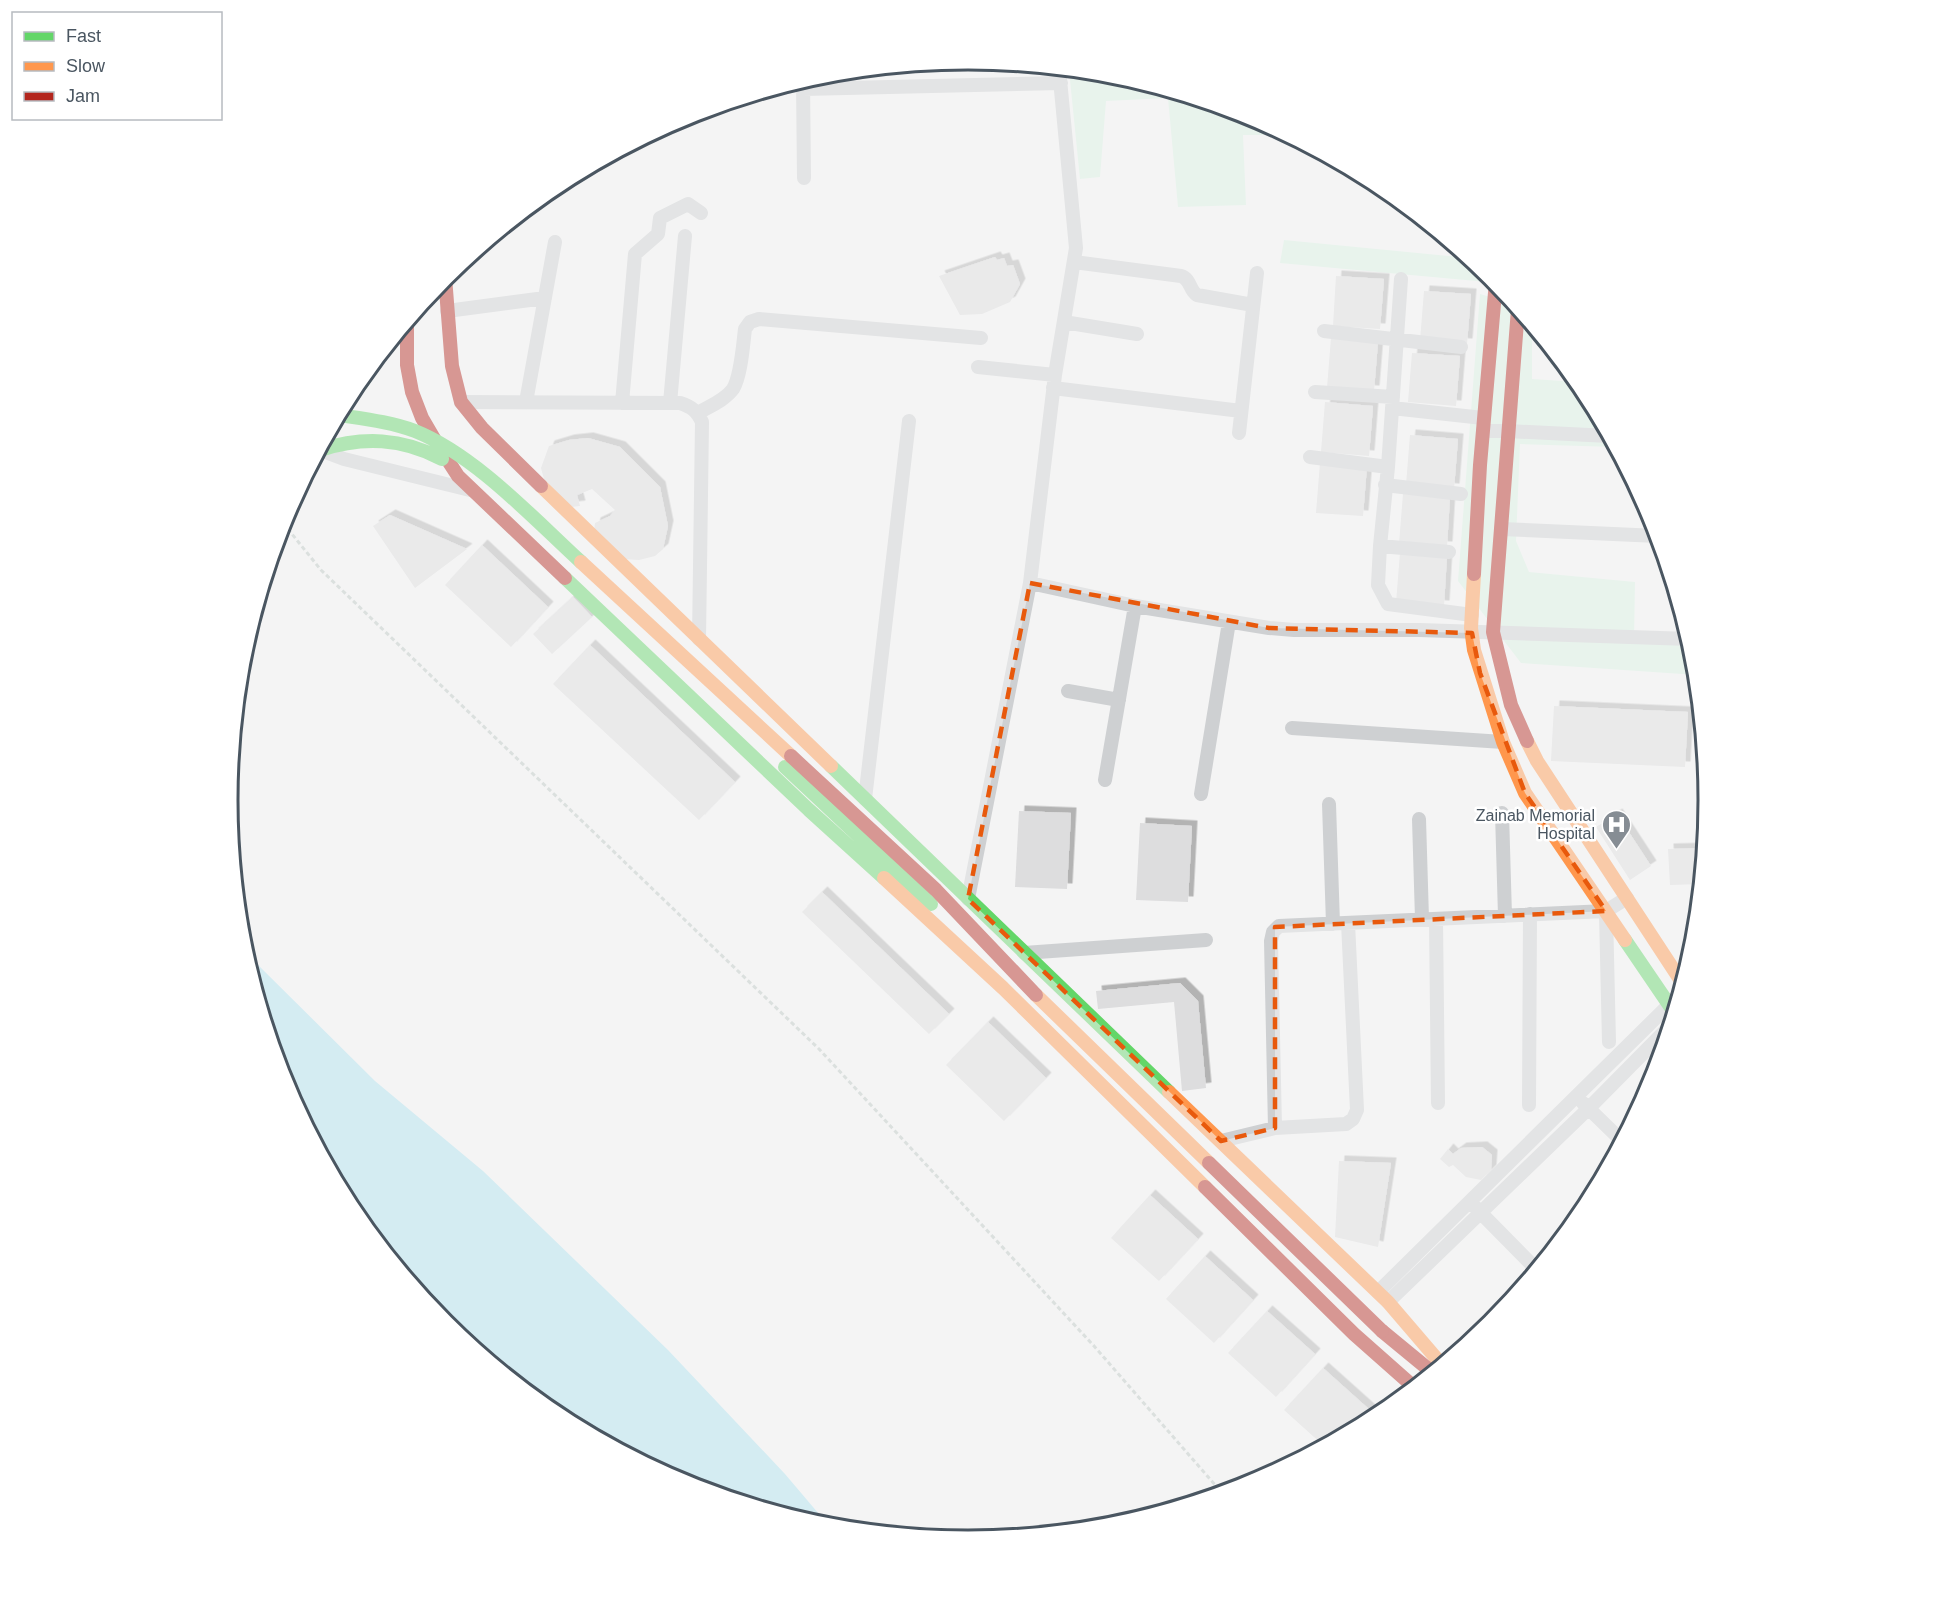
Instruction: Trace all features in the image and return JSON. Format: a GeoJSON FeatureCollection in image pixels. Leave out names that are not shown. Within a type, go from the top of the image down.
{"type":"FeatureCollection","features":[{"type":"Feature","properties":{"kind":"main road"},"geometry":{"type":"LineString","coordinates":[[445,291],[452,366],[461,402],[482,428],[1383,1297],[1438,1359]]}},
{"type":"Feature","properties":{"kind":"main road"},"geometry":{"type":"LineString","coordinates":[[1498,298],[1483,424],[1472,615],[1474,650],[1503,742],[1525,794],[1671,1000]]}},
{"type":"Feature","properties":{"kind":"main road"},"geometry":{"type":"LineString","coordinates":[[1517,319],[1493,632],[1511,705],[1537,761],[1677,975]]}},
{"type":"Feature","properties":{"kind":"main road"},"geometry":{"type":"LineString","coordinates":[[407,335],[407,366],[415,401],[420,414],[458,476],[809,810],[1003,988],[1362,1341],[1409,1383]]}},
{"type":"Feature","properties":{"kind":"main road"},"geometry":{"type":"LineString","coordinates":[[348,416],[383,422],[426,436],[485,474],[936,890],[1021,980],[1382,1330],[1427,1368]]}},
{"type":"Feature","properties":{"kind":"main road"},"geometry":{"type":"LineString","coordinates":[[331,446],[339,442],[366,440],[392,441],[425,449],[464,472],[497,500],[971,941],[979,966]]}},
{"type":"Feature","properties":{"kind":"main road"},"geometry":{"type":"LineString","coordinates":[[1003,988],[1028,956]]}},
{"type":"Feature","properties":{"kind":"street"},"geometry":{"type":"LineString","coordinates":[[832,84],[1056,76]]}},
{"type":"Feature","properties":{"kind":"street"},"geometry":{"type":"LineString","coordinates":[[968,899],[1030,583],[1054,382],[1076,248],[1060,77]]}},
{"type":"Feature","properties":{"kind":"street"},"geometry":{"type":"LineString","coordinates":[[803,90],[804,178]]}},
{"type":"Feature","properties":{"kind":"street"},"geometry":{"type":"LineString","coordinates":[[622,403],[635,254],[658,234],[660,218],[688,204],[701,213]]}},
{"type":"Feature","properties":{"kind":"street"},"geometry":{"type":"LineString","coordinates":[[670,403],[685,236]]}},
{"type":"Feature","properties":{"kind":"street"},"geometry":{"type":"LineString","coordinates":[[526,402],[555,242]]}},
{"type":"Feature","properties":{"kind":"street"},"geometry":{"type":"LineString","coordinates":[[1074,262],[1180,276],[1188,281],[1193,293],[1202,297],[1253,305]]}},
{"type":"Feature","properties":{"kind":"street"},"geometry":{"type":"LineString","coordinates":[[1239,434],[1257,273]]}},
{"type":"Feature","properties":{"kind":"street"},"geometry":{"type":"LineString","coordinates":[[1401,279],[1378,585],[1388,604],[1472,615]]}},
{"type":"Feature","properties":{"kind":"street"},"geometry":{"type":"LineString","coordinates":[[447,311],[545,298]]}},
{"type":"Feature","properties":{"kind":"street"},"geometry":{"type":"LineString","coordinates":[[698,413],[724,398],[732,390],[736,382],[745,329],[750,322],[759,318],[981,338]]}},
{"type":"Feature","properties":{"kind":"street"},"geometry":{"type":"LineString","coordinates":[[1064,322],[1137,334]]}},
{"type":"Feature","properties":{"kind":"street"},"geometry":{"type":"LineString","coordinates":[[1324,331],[1461,347]]}},
{"type":"Feature","properties":{"kind":"street"},"geometry":{"type":"LineString","coordinates":[[978,367],[1054,382],[1241,411]]}},
{"type":"Feature","properties":{"kind":"street"},"geometry":{"type":"LineString","coordinates":[[1315,392],[1392,403],[1508,430],[1601,435]]}},
{"type":"Feature","properties":{"kind":"street"},"geometry":{"type":"LineString","coordinates":[[461,402],[680,403],[691,407],[698,413],[702,422],[699,639]]}},
{"type":"Feature","properties":{"kind":"street"},"geometry":{"type":"LineString","coordinates":[[865,799],[909,421]]}},
{"type":"Feature","properties":{"kind":"street"},"geometry":{"type":"LineString","coordinates":[[327,453],[344,459],[472,490]]}},
{"type":"Feature","properties":{"kind":"street"},"geometry":{"type":"LineString","coordinates":[[1310,457],[1388,467]]}},
{"type":"Feature","properties":{"kind":"street"},"geometry":{"type":"LineString","coordinates":[[1385,485],[1461,494]]}},
{"type":"Feature","properties":{"kind":"street"},"geometry":{"type":"LineString","coordinates":[[1501,529],[1649,536]]}},
{"type":"Feature","properties":{"kind":"street"},"geometry":{"type":"LineString","coordinates":[[1380,546],[1449,552]]}},
{"type":"Feature","properties":{"kind":"street"},"geometry":{"type":"LineString","coordinates":[[1030,583],[1135,606],[1294,630],[1419,630],[1680,639]]}},
{"type":"Feature","properties":{"kind":"street"},"geometry":{"type":"LineString","coordinates":[[1105,780],[1135,606]]}},
{"type":"Feature","properties":{"kind":"street"},"geometry":{"type":"LineString","coordinates":[[1201,794],[1229,622]]}},
{"type":"Feature","properties":{"kind":"street"},"geometry":{"type":"LineString","coordinates":[[1068,692],[1119,700]]}},
{"type":"Feature","properties":{"kind":"street"},"geometry":{"type":"LineString","coordinates":[[1292,728],[1503,742]]}},
{"type":"Feature","properties":{"kind":"street"},"geometry":{"type":"LineString","coordinates":[[1329,804],[1333,924]]}},
{"type":"Feature","properties":{"kind":"street"},"geometry":{"type":"LineString","coordinates":[[1502,813],[1505,916]]}},
{"type":"Feature","properties":{"kind":"street"},"geometry":{"type":"LineString","coordinates":[[1419,819],[1429,919],[1438,1103]]}},
{"type":"Feature","properties":{"kind":"street"},"geometry":{"type":"LineString","coordinates":[[1275,1128],[1271,941],[1273,932],[1279,926],[1606,911],[1627,898]]}},
{"type":"Feature","properties":{"kind":"street"},"geometry":{"type":"LineString","coordinates":[[1606,911],[1609,1042]]}},
{"type":"Feature","properties":{"kind":"street"},"geometry":{"type":"LineString","coordinates":[[1529,1105],[1530,914]]}},
{"type":"Feature","properties":{"kind":"street"},"geometry":{"type":"LineString","coordinates":[[1221,1141],[1275,1128],[1346,1124],[1353,1119],[1357,1110],[1348,923]]}},
{"type":"Feature","properties":{"kind":"street"},"geometry":{"type":"LineString","coordinates":[[1028,956],[1206,940]]}},
{"type":"Feature","properties":{"kind":"street"},"geometry":{"type":"LineString","coordinates":[[1383,1297],[1474,1207],[1576,1097],[1668,1010]]}},
{"type":"Feature","properties":{"kind":"street"},"geometry":{"type":"LineString","coordinates":[[1474,1207],[1588,1109],[1659,1037]]}},
{"type":"Feature","properties":{"kind":"street"},"geometry":{"type":"LineString","coordinates":[[1576,1097],[1616,1136]]}},
{"type":"Feature","properties":{"kind":"street"},"geometry":{"type":"LineString","coordinates":[[1474,1207],[1532,1265]]}},
{"type":"Feature","properties":{"kind":"path"},"geometry":{"type":"LineString","coordinates":[[290,532],[321,570],[819,1049],[1094,1346],[1217,1487]]}},
{"type":"Feature","properties":{"kind":"highlighted area"},"geometry":{"type":"Polygon","coordinates":[[[1030,583],[1269,628],[1472,633],[1480,673],[1525,793],[1606,911],[1275,927],[1275,1128],[1221,1141],[968,899],[1030,583]]]}},
{"type":"Feature","properties":{"kind":"green space"},"geometry":{"type":"Polygon","coordinates":[[[1070,78],[1167,98],[1106,101],[1100,177],[1080,179],[1070,78]]]}},
{"type":"Feature","properties":{"kind":"green space"},"geometry":{"type":"Polygon","coordinates":[[[1168,98],[1203,109],[1267,135],[1243,135],[1246,205],[1178,207],[1168,98]]]}},
{"type":"Feature","properties":{"kind":"green space"},"geometry":{"type":"Polygon","coordinates":[[[1284,240],[1455,257],[1482,282],[1280,263],[1284,240]]]}},
{"type":"Feature","properties":{"kind":"green space"},"geometry":{"type":"Polygon","coordinates":[[[1480,294],[1499,299],[1532,337],[1532,379],[1565,381],[1607,447],[1520,444],[1516,541],[1529,572],[1635,582],[1634,641],[1681,643],[1687,674],[1521,663],[1458,581],[1480,294]]]}},
{"type":"Feature","properties":{"kind":"water"},"geometry":{"type":"Polygon","coordinates":[[[258,965],[375,1081],[483,1171],[668,1350],[785,1474],[819,1515],[734,1492],[689,1475],[603,1433],[524,1380],[452,1317],[389,1245],[336,1165],[294,1080],[277,1035],[258,965]]]}},
{"type":"Feature","properties":{"kind":"building"},"geometry":{"type":"Polygon","coordinates":[[[995,257],[997,260],[1004,258],[1007,266],[1013,265],[1020,284],[1010,302],[982,314],[960,315],[939,276],[995,257]]]}},
{"type":"Feature","properties":{"kind":"building"},"geometry":{"type":"Polygon","coordinates":[[[1336,276],[1384,279],[1380,329],[1333,326],[1336,276]]]}},
{"type":"Feature","properties":{"kind":"building"},"geometry":{"type":"Polygon","coordinates":[[[1424,291],[1471,294],[1467,344],[1420,341],[1424,291]]]}},
{"type":"Feature","properties":{"kind":"building"},"geometry":{"type":"Polygon","coordinates":[[[1331,338],[1378,342],[1374,391],[1327,388],[1331,338]]]}},
{"type":"Feature","properties":{"kind":"building"},"geometry":{"type":"Polygon","coordinates":[[[1412,353],[1460,356],[1456,406],[1408,402],[1412,353]]]}},
{"type":"Feature","properties":{"kind":"building"},"geometry":{"type":"Polygon","coordinates":[[[1325,402],[1373,406],[1369,456],[1321,452],[1325,402]]]}},
{"type":"Feature","properties":{"kind":"building"},"geometry":{"type":"Polygon","coordinates":[[[1410,435],[1458,439],[1454,489],[1406,485],[1410,435]]]}},
{"type":"Feature","properties":{"kind":"building"},"geometry":{"type":"Polygon","coordinates":[[[588,438],[620,447],[660,487],[668,526],[663,549],[655,556],[639,560],[623,559],[594,531],[595,523],[610,516],[615,510],[592,489],[577,495],[580,506],[571,507],[544,479],[541,468],[549,446],[569,440],[588,438]]]}},
{"type":"Feature","properties":{"kind":"building"},"geometry":{"type":"Polygon","coordinates":[[[1320,463],[1367,466],[1363,516],[1316,513],[1320,463]]]}},
{"type":"Feature","properties":{"kind":"building"},"geometry":{"type":"Polygon","coordinates":[[[1403,494],[1450,497],[1447,547],[1399,544],[1403,494]]]}},
{"type":"Feature","properties":{"kind":"building"},"geometry":{"type":"Polygon","coordinates":[[[390,515],[467,549],[415,588],[373,526],[390,515]]]}},
{"type":"Feature","properties":{"kind":"building"},"geometry":{"type":"Polygon","coordinates":[[[482,545],[548,607],[511,647],[445,585],[482,545]]]}},
{"type":"Feature","properties":{"kind":"building"},"geometry":{"type":"Polygon","coordinates":[[[1400,553],[1447,556],[1444,606],[1396,603],[1400,553]]]}},
{"type":"Feature","properties":{"kind":"building"},"geometry":{"type":"Polygon","coordinates":[[[573,597],[592,617],[552,654],[533,634],[573,597]]]}},
{"type":"Feature","properties":{"kind":"building"},"geometry":{"type":"Polygon","coordinates":[[[590,645],[735,782],[699,820],[553,684],[590,645]]]}},
{"type":"Feature","properties":{"kind":"building"},"geometry":{"type":"Polygon","coordinates":[[[1554,706],[1688,712],[1685,767],[1551,761],[1554,706]]]}},
{"type":"Feature","properties":{"kind":"building"},"geometry":{"type":"Polygon","coordinates":[[[1019,811],[1071,813],[1067,889],[1015,887],[1019,811]]]}},
{"type":"Feature","properties":{"kind":"building"},"geometry":{"type":"Polygon","coordinates":[[[1617,814],[1651,866],[1630,880],[1596,827],[1617,814]]]}},
{"type":"Feature","properties":{"kind":"building"},"geometry":{"type":"Polygon","coordinates":[[[1140,823],[1192,826],[1188,902],[1136,900],[1140,823]]]}},
{"type":"Feature","properties":{"kind":"building"},"geometry":{"type":"Polygon","coordinates":[[[1697,848],[1693,884],[1670,885],[1668,849],[1697,848]]]}},
{"type":"Feature","properties":{"kind":"building"},"geometry":{"type":"Polygon","coordinates":[[[822,892],[949,1014],[929,1034],[802,912],[822,892]]]}},
{"type":"Feature","properties":{"kind":"building"},"geometry":{"type":"Polygon","coordinates":[[[1180,983],[1198,1001],[1206,1088],[1182,1091],[1174,1002],[1098,1009],[1096,991],[1180,983]]]}},
{"type":"Feature","properties":{"kind":"building"},"geometry":{"type":"Polygon","coordinates":[[[988,1022],[1046,1078],[1004,1121],[946,1065],[988,1022]]]}},
{"type":"Feature","properties":{"kind":"building"},"geometry":{"type":"Polygon","coordinates":[[[1482,1147],[1492,1155],[1491,1170],[1481,1180],[1466,1177],[1453,1165],[1449,1167],[1440,1159],[1448,1149],[1453,1154],[1461,1148],[1482,1147]]]}},
{"type":"Feature","properties":{"kind":"building"},"geometry":{"type":"Polygon","coordinates":[[[1339,1161],[1391,1163],[1378,1247],[1335,1237],[1339,1161]]]}},
{"type":"Feature","properties":{"kind":"building"},"geometry":{"type":"Polygon","coordinates":[[[1150,1195],[1198,1239],[1159,1281],[1111,1238],[1150,1195]]]}},
{"type":"Feature","properties":{"kind":"building"},"geometry":{"type":"Polygon","coordinates":[[[1205,1256],[1253,1300],[1214,1343],[1166,1299],[1205,1256]]]}},
{"type":"Feature","properties":{"kind":"building"},"geometry":{"type":"Polygon","coordinates":[[[1267,1311],[1315,1354],[1276,1397],[1228,1353],[1267,1311]]]}},
{"type":"Feature","properties":{"kind":"building"},"geometry":{"type":"Polygon","coordinates":[[[1323,1368],[1370,1410],[1318,1441],[1284,1410],[1323,1368]]]}},
{"type":"Feature","properties":{"kind":"traffic: fast"},"geometry":{"type":"LineString","coordinates":[[348,416],[397,425],[415,431],[460,456],[503,489],[581,562]]}},
{"type":"Feature","properties":{"kind":"traffic: fast"},"geometry":{"type":"LineString","coordinates":[[330,448],[367,441],[382,441],[412,447],[442,459]]}},
{"type":"Feature","properties":{"kind":"traffic: fast"},"geometry":{"type":"LineString","coordinates":[[565,578],[809,810],[884,878]]}},
{"type":"Feature","properties":{"kind":"traffic: fast"},"geometry":{"type":"LineString","coordinates":[[831,766],[1169,1092]]}},
{"type":"Feature","properties":{"kind":"traffic: fast"},"geometry":{"type":"LineString","coordinates":[[785,767],[931,904]]}},
{"type":"Feature","properties":{"kind":"traffic: fast"},"geometry":{"type":"LineString","coordinates":[[1625,940],[1669,1005]]}},
{"type":"Feature","properties":{"kind":"traffic: slow"},"geometry":{"type":"LineString","coordinates":[[541,486],[831,766]]}},
{"type":"Feature","properties":{"kind":"traffic: slow"},"geometry":{"type":"LineString","coordinates":[[581,562],[791,756]]}},
{"type":"Feature","properties":{"kind":"traffic: slow"},"geometry":{"type":"LineString","coordinates":[[1474,574],[1471,628],[1474,650],[1503,742],[1525,793],[1625,940]]}},
{"type":"Feature","properties":{"kind":"traffic: slow"},"geometry":{"type":"LineString","coordinates":[[1527,741],[1537,761],[1677,975]]}},
{"type":"Feature","properties":{"kind":"traffic: slow"},"geometry":{"type":"LineString","coordinates":[[884,878],[1003,988],[1205,1187]]}},
{"type":"Feature","properties":{"kind":"traffic: slow"},"geometry":{"type":"LineString","coordinates":[[1036,995],[1209,1163]]}},
{"type":"Feature","properties":{"kind":"traffic: slow"},"geometry":{"type":"LineString","coordinates":[[1169,1092],[1388,1302],[1437,1360]]}},
{"type":"Feature","properties":{"kind":"traffic: jam"},"geometry":{"type":"LineString","coordinates":[[446,290],[452,366],[461,402],[482,428],[541,486]]}},
{"type":"Feature","properties":{"kind":"traffic: jam"},"geometry":{"type":"LineString","coordinates":[[1474,574],[1480,465],[1495,295]]}},
{"type":"Feature","properties":{"kind":"traffic: jam"},"geometry":{"type":"LineString","coordinates":[[1517,319],[1493,632],[1511,705],[1527,741]]}},
{"type":"Feature","properties":{"kind":"traffic: jam"},"geometry":{"type":"LineString","coordinates":[[407,335],[407,365],[412,392],[422,418],[458,476],[565,578]]}},
{"type":"Feature","properties":{"kind":"traffic: jam"},"geometry":{"type":"LineString","coordinates":[[791,756],[936,890],[1036,995]]}},
{"type":"Feature","properties":{"kind":"traffic: jam"},"geometry":{"type":"LineString","coordinates":[[1209,1163],[1382,1331]]}},
{"type":"Feature","properties":{"kind":"traffic: jam"},"geometry":{"type":"LineString","coordinates":[[1205,1187],[1354,1334],[1409,1383]]}},
{"type":"Feature","properties":{"kind":"traffic: jam"},"geometry":{"type":"LineString","coordinates":[[1382,1331],[1427,1368]]}},
{"type":"Feature","properties":{"kind":"place","name":"Zainab Memorial Hospital"},"geometry":{"type":"Point","coordinates":[1616,850]}}]}
